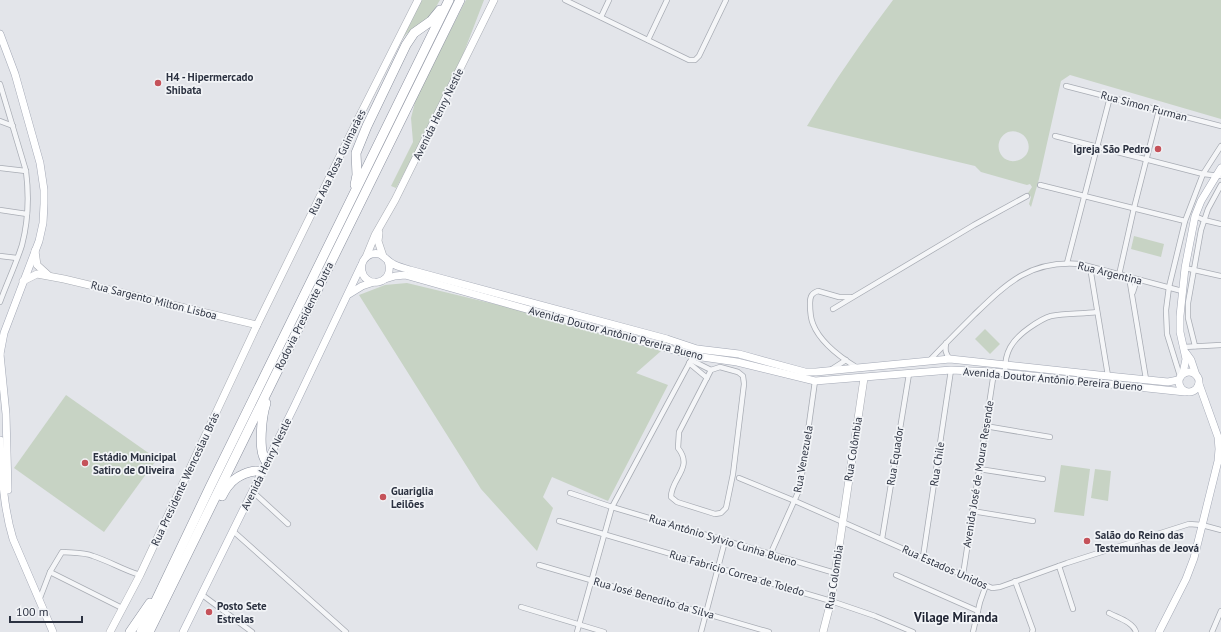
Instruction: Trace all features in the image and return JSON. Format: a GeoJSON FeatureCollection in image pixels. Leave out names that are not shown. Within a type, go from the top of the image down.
{"type":"FeatureCollection","features":[{"type":"Feature","properties":{"kind":"highway"},"geometry":{"type":"LineString","coordinates":[[350,202],[357,175],[356,153],[367,126],[406,45],[414,33],[434,18],[448,0]]}},
{"type":"Feature","properties":{"kind":"highway","name":"Rodovia Presidente Dutra"},"geometry":{"type":"LineString","coordinates":[[141,632],[210,487],[448,0]]}},
{"type":"Feature","properties":{"kind":"highway","name":"Rodovia Presidente Dutra"},"geometry":{"type":"LineString","coordinates":[[149,632],[460,0]]}},
{"type":"Feature","properties":{"kind":"highway"},"geometry":{"type":"LineString","coordinates":[[267,462],[263,457],[262,449],[262,418],[274,378]]}},
{"type":"Feature","properties":{"kind":"highway"},"geometry":{"type":"LineString","coordinates":[[210,509],[234,479],[256,470],[262,472]]}},
{"type":"Feature","properties":{"kind":"highway"},"geometry":{"type":"LineString","coordinates":[[130,632],[165,582]]}},
{"type":"Feature","properties":{"kind":"main road","name":"Rua Ana Rosa Guimarães"},"geometry":{"type":"LineString","coordinates":[[257,325],[418,0]]}},
{"type":"Feature","properties":{"kind":"main road","name":"Avenida Henry Nestie"},"geometry":{"type":"LineString","coordinates":[[366,257],[494,0]]}},
{"type":"Feature","properties":{"kind":"main road"},"geometry":{"type":"LineString","coordinates":[[0,34],[15,74],[41,170],[44,190],[43,223],[39,241],[4,332],[0,354],[6,414],[8,485],[6,506]]}},
{"type":"Feature","properties":{"kind":"main road"},"geometry":{"type":"LineString","coordinates":[[1159,632],[1194,558],[1218,461],[1218,437],[1205,403],[1199,380],[1185,349],[1180,332],[1180,316],[1185,268],[1195,216],[1221,168]]}},
{"type":"Feature","properties":{"kind":"main road"},"geometry":{"type":"LineString","coordinates":[[347,296],[355,289],[384,280],[389,274],[390,268],[378,241],[380,227]]}},
{"type":"Feature","properties":{"kind":"main road"},"geometry":{"type":"LineString","coordinates":[[35,251],[37,265],[50,276]]}},
{"type":"Feature","properties":{"kind":"main road"},"geometry":{"type":"LineString","coordinates":[[374,282],[364,277],[361,266],[366,257],[372,254],[378,254],[386,258]]}},
{"type":"Feature","properties":{"kind":"main road","name":"Avenida Doutor Antônio Pereira Bueno"},"geometry":{"type":"LineString","coordinates":[[386,258],[393,264],[410,270],[667,339],[693,357],[738,354],[805,372],[950,359],[1168,382],[1181,376]]}},
{"type":"Feature","properties":{"kind":"main road","name":"Avenida Henry Nestle"},"geometry":{"type":"LineString","coordinates":[[183,632],[361,266]]}},
{"type":"Feature","properties":{"kind":"main road","name":"Rua Sargento Milton Lisboa"},"geometry":{"type":"LineString","coordinates":[[23,280],[34,274],[50,276],[257,325]]}},
{"type":"Feature","properties":{"kind":"main road","name":"Avenida Doutor Antônio Pereira Bueno"},"geometry":{"type":"LineString","coordinates":[[384,280],[395,276],[405,275],[693,357],[737,362],[816,382],[951,370],[994,372],[1188,392]]}},
{"type":"Feature","properties":{"kind":"main road","name":"Rua Presidente Wenceslau Brás"},"geometry":{"type":"LineString","coordinates":[[110,632],[140,574],[257,325]]}},
{"type":"Feature","properties":{"kind":"main road"},"geometry":{"type":"LineString","coordinates":[[1185,349],[1186,365],[1178,384],[1181,389],[1197,394],[1205,403]]}},
{"type":"Feature","properties":{"kind":"main road"},"geometry":{"type":"LineString","coordinates":[[861,367],[870,371],[864,378]]}},
{"type":"Feature","properties":{"kind":"main road","name":"Rua Colômbia"},"geometry":{"type":"LineString","coordinates":[[842,521],[864,378],[858,372],[861,367]]}},
{"type":"Feature","properties":{"kind":"main road"},"geometry":{"type":"LineString","coordinates":[[816,382],[820,374],[829,371]]}},
{"type":"Feature","properties":{"kind":"main road"},"geometry":{"type":"LineString","coordinates":[[1181,376],[1187,372],[1192,372],[1196,375]]}},
{"type":"Feature","properties":{"kind":"main road"},"geometry":{"type":"LineString","coordinates":[[1188,392],[1195,390],[1199,384]]}},
{"type":"Feature","properties":{"kind":"main road"},"geometry":{"type":"LineString","coordinates":[[0,397],[6,414]]}},
{"type":"Feature","properties":{"kind":"main road"},"geometry":{"type":"LineString","coordinates":[[0,440],[6,506],[13,539],[40,598],[53,632]]}},
{"type":"Feature","properties":{"kind":"main road","name":"Rua Colombia"},"geometry":{"type":"LineString","coordinates":[[823,632],[831,601],[842,521]]}},
{"type":"Feature","properties":{"kind":"street"},"geometry":{"type":"LineString","coordinates":[[565,0],[689,60],[695,60],[699,56],[726,0]]}},
{"type":"Feature","properties":{"kind":"street"},"geometry":{"type":"LineString","coordinates":[[601,17],[609,0]]}},
{"type":"Feature","properties":{"kind":"street"},"geometry":{"type":"LineString","coordinates":[[648,40],[667,0]]}},
{"type":"Feature","properties":{"kind":"street"},"geometry":{"type":"LineString","coordinates":[[0,84],[26,171],[28,184],[22,245],[0,301]]}},
{"type":"Feature","properties":{"kind":"street","name":"Rua Simon Furman"},"geometry":{"type":"LineString","coordinates":[[1066,86],[1221,126]]}},
{"type":"Feature","properties":{"kind":"street"},"geometry":{"type":"LineString","coordinates":[[1066,263],[1110,97]]}},
{"type":"Feature","properties":{"kind":"street"},"geometry":{"type":"LineString","coordinates":[[0,105],[7,109]]}},
{"type":"Feature","properties":{"kind":"street"},"geometry":{"type":"LineString","coordinates":[[1119,275],[1134,208],[1159,110]]}},
{"type":"Feature","properties":{"kind":"street"},"geometry":{"type":"LineString","coordinates":[[0,120],[13,126]]}},
{"type":"Feature","properties":{"kind":"street"},"geometry":{"type":"LineString","coordinates":[[1055,136],[1203,174],[1218,176]]}},
{"type":"Feature","properties":{"kind":"street"},"geometry":{"type":"LineString","coordinates":[[1181,376],[1167,334],[1166,310],[1169,287],[1185,221],[1203,174],[1221,146]]}},
{"type":"Feature","properties":{"kind":"street"},"geometry":{"type":"LineString","coordinates":[[0,168],[26,171]]}},
{"type":"Feature","properties":{"kind":"street"},"geometry":{"type":"LineString","coordinates":[[1040,185],[1185,221]]}},
{"type":"Feature","properties":{"kind":"street"},"geometry":{"type":"LineString","coordinates":[[1195,346],[1188,318],[1188,303],[1201,230],[1208,209],[1221,185]]}},
{"type":"Feature","properties":{"kind":"street"},"geometry":{"type":"LineString","coordinates":[[833,309],[851,297],[1027,196]]}},
{"type":"Feature","properties":{"kind":"street"},"geometry":{"type":"LineString","coordinates":[[0,210],[26,214]]}},
{"type":"Feature","properties":{"kind":"street"},"geometry":{"type":"LineString","coordinates":[[1195,216],[1221,224]]}},
{"type":"Feature","properties":{"kind":"street"},"geometry":{"type":"LineString","coordinates":[[0,256],[17,258]]}},
{"type":"Feature","properties":{"kind":"street","name":"Rua Argentina"},"geometry":{"type":"LineString","coordinates":[[928,362],[996,294],[1014,278],[1031,270],[1066,263],[1080,264],[1182,291]]}},
{"type":"Feature","properties":{"kind":"street"},"geometry":{"type":"LineString","coordinates":[[1090,267],[1108,376]]}},
{"type":"Feature","properties":{"kind":"street"},"geometry":{"type":"LineString","coordinates":[[1185,268],[1221,276]]}},
{"type":"Feature","properties":{"kind":"street"},"geometry":{"type":"LineString","coordinates":[[1129,278],[1146,379]]}},
{"type":"Feature","properties":{"kind":"street"},"geometry":{"type":"LineString","coordinates":[[1132,296],[1137,279]]}},
{"type":"Feature","properties":{"kind":"street"},"geometry":{"type":"LineString","coordinates":[[851,297],[839,297],[818,291],[812,294],[810,299],[810,311],[813,324],[824,342],[846,360],[861,367]]}},
{"type":"Feature","properties":{"kind":"street"},"geometry":{"type":"LineString","coordinates":[[1005,374],[1006,356],[1010,346],[1020,334],[1036,323],[1050,316],[1097,312]]}},
{"type":"Feature","properties":{"kind":"street"},"geometry":{"type":"LineString","coordinates":[[946,343],[946,355],[950,359]]}},
{"type":"Feature","properties":{"kind":"street"},"geometry":{"type":"LineString","coordinates":[[1185,349],[1195,346],[1221,345]]}},
{"type":"Feature","properties":{"kind":"street"},"geometry":{"type":"LineString","coordinates":[[693,357],[711,370]]}},
{"type":"Feature","properties":{"kind":"street"},"geometry":{"type":"LineString","coordinates":[[693,357],[707,378]]}},
{"type":"Feature","properties":{"kind":"street"},"geometry":{"type":"LineString","coordinates":[[577,632],[612,507],[693,357]]}},
{"type":"Feature","properties":{"kind":"street"},"geometry":{"type":"LineString","coordinates":[[829,371],[846,360]]}},
{"type":"Feature","properties":{"kind":"street"},"geometry":{"type":"LineString","coordinates":[[720,367],[738,372],[743,376],[744,384],[733,474],[726,508],[721,513],[715,514],[677,502],[671,497],[671,490],[684,464],[684,454],[678,448],[678,432],[707,378],[711,370],[720,367]]}},
{"type":"Feature","properties":{"kind":"street","name":"Rua Chile"},"geometry":{"type":"LineString","coordinates":[[923,557],[951,370]]}},
{"type":"Feature","properties":{"kind":"street","name":"Avenida José de Moura Resende"},"geometry":{"type":"LineString","coordinates":[[963,575],[994,372]]}},
{"type":"Feature","properties":{"kind":"street","name":"Rua Equador"},"geometry":{"type":"LineString","coordinates":[[882,539],[909,374]]}},
{"type":"Feature","properties":{"kind":"street","name":"Rua Venezuela"},"geometry":{"type":"LineString","coordinates":[[770,554],[800,488],[816,382]]}},
{"type":"Feature","properties":{"kind":"street"},"geometry":{"type":"LineString","coordinates":[[985,426],[1050,437]]}},
{"type":"Feature","properties":{"kind":"street"},"geometry":{"type":"LineString","coordinates":[[1218,461],[1221,452]]}},
{"type":"Feature","properties":{"kind":"street"},"geometry":{"type":"LineString","coordinates":[[979,469],[1043,479]]}},
{"type":"Feature","properties":{"kind":"street","name":"Rua Estados Unidos"},"geometry":{"type":"LineString","coordinates":[[739,478],[795,500],[992,588],[1000,587],[1059,566],[1189,524],[1202,525],[1221,530]]}},
{"type":"Feature","properties":{"kind":"street"},"geometry":{"type":"LineString","coordinates":[[252,491],[288,524]]}},
{"type":"Feature","properties":{"kind":"street","name":"Rua Antônio Sylvio Cunha Bueno"},"geometry":{"type":"LineString","coordinates":[[570,493],[612,507],[835,573]]}},
{"type":"Feature","properties":{"kind":"street"},"geometry":{"type":"LineString","coordinates":[[972,511],[1033,521]]}},
{"type":"Feature","properties":{"kind":"street","name":"Rua Fabricio Correa de Toledo"},"geometry":{"type":"LineString","coordinates":[[558,521],[831,601],[875,616],[912,632]]}},
{"type":"Feature","properties":{"kind":"street"},"geometry":{"type":"LineString","coordinates":[[233,531],[346,632]]}},
{"type":"Feature","properties":{"kind":"street"},"geometry":{"type":"LineString","coordinates":[[702,632],[725,541]]}},
{"type":"Feature","properties":{"kind":"street"},"geometry":{"type":"LineString","coordinates":[[40,598],[50,572],[62,552],[84,553],[131,572],[140,574]]}},
{"type":"Feature","properties":{"kind":"street","name":"Rua José Benedito da Silva"},"geometry":{"type":"LineString","coordinates":[[539,565],[769,632]]}},
{"type":"Feature","properties":{"kind":"street"},"geometry":{"type":"LineString","coordinates":[[1059,566],[1073,609]]}},
{"type":"Feature","properties":{"kind":"street"},"geometry":{"type":"LineString","coordinates":[[50,572],[122,608]]}},
{"type":"Feature","properties":{"kind":"street"},"geometry":{"type":"LineString","coordinates":[[896,575],[978,611]]}},
{"type":"Feature","properties":{"kind":"street"},"geometry":{"type":"LineString","coordinates":[[1015,582],[1034,630],[1032,632]]}},
{"type":"Feature","properties":{"kind":"street"},"geometry":{"type":"LineString","coordinates":[[973,632],[980,602],[986,585]]}},
{"type":"Feature","properties":{"kind":"street"},"geometry":{"type":"LineString","coordinates":[[201,594],[252,632]]}},
{"type":"Feature","properties":{"kind":"street"},"geometry":{"type":"LineString","coordinates":[[521,607],[604,632]]}},
{"type":"Feature","properties":{"kind":"street"},"geometry":{"type":"LineString","coordinates":[[1212,632],[1221,611]]}},
{"type":"Feature","properties":{"kind":"street"},"geometry":{"type":"LineString","coordinates":[[1109,613],[1134,626],[1136,632]]}},
{"type":"Feature","properties":{"kind":"green space"},"geometry":{"type":"Polygon","coordinates":[[[419,0],[440,0],[429,17],[410,31],[402,40],[400,39],[419,0]]]}},
{"type":"Feature","properties":{"kind":"green space"},"geometry":{"type":"Polygon","coordinates":[[[466,0],[484,0],[451,86],[396,188],[391,186],[413,142],[411,118],[416,98],[466,0]]]}},
{"type":"Feature","properties":{"kind":"green space"},"geometry":{"type":"Polygon","coordinates":[[[893,0],[1221,0],[1221,119],[1070,75],[1061,81],[1039,179],[1031,207],[1029,204],[1031,197],[1028,193],[1032,187],[1030,184],[1027,185],[981,172],[975,166],[807,126],[859,46],[893,0]],[[1015,131],[1008,132],[999,141],[1002,157],[1012,161],[1025,157],[1029,147],[1025,137],[1021,133],[1015,131]]]}},
{"type":"Feature","properties":{"kind":"green space"},"geometry":{"type":"Polygon","coordinates":[[[1134,236],[1164,244],[1161,257],[1131,249],[1134,236]]]}},
{"type":"Feature","properties":{"kind":"green space"},"geometry":{"type":"Polygon","coordinates":[[[407,283],[515,309],[661,351],[636,373],[668,385],[608,501],[552,477],[543,497],[553,508],[537,551],[481,489],[359,295],[385,285],[407,283]]]}},
{"type":"Feature","properties":{"kind":"green space"},"geometry":{"type":"Polygon","coordinates":[[[985,329],[1000,344],[990,354],[975,339],[985,329]]]}},
{"type":"Feature","properties":{"kind":"green space","name":"Estádio Municipal Satiro de Oliveira"},"geometry":{"type":"Polygon","coordinates":[[[66,395],[157,459],[104,532],[14,468],[66,395]]]}},
{"type":"Feature","properties":{"kind":"green space"},"geometry":{"type":"Polygon","coordinates":[[[1061,465],[1090,469],[1084,516],[1054,512],[1061,465]]]}},
{"type":"Feature","properties":{"kind":"green space"},"geometry":{"type":"Polygon","coordinates":[[[1095,469],[1111,471],[1108,501],[1091,498],[1095,469]]]}},
{"type":"Feature","properties":{"kind":"place","name":"H4 - Hipermercado Shibata"},"geometry":{"type":"Point","coordinates":[158,83]}},
{"type":"Feature","properties":{"kind":"place","name":"Igreja São Pedro"},"geometry":{"type":"Point","coordinates":[1158,149]}},
{"type":"Feature","properties":{"kind":"place","name":"Estádio Municipal Satiro de Oliveira"},"geometry":{"type":"Point","coordinates":[85,463]}},
{"type":"Feature","properties":{"kind":"place","name":"Guariglia Leilões"},"geometry":{"type":"Point","coordinates":[383,497]}},
{"type":"Feature","properties":{"kind":"place","name":"Salão do Reino das Testemunhas de Jeová"},"geometry":{"type":"Point","coordinates":[1087,541]}},
{"type":"Feature","properties":{"kind":"place","name":"Posto Sete Estrelas"},"geometry":{"type":"Point","coordinates":[209,612]}},
{"type":"Feature","properties":{"kind":"district","name":"Vilage Miranda"},"geometry":{"type":"Point","coordinates":[956,617]}}]}
